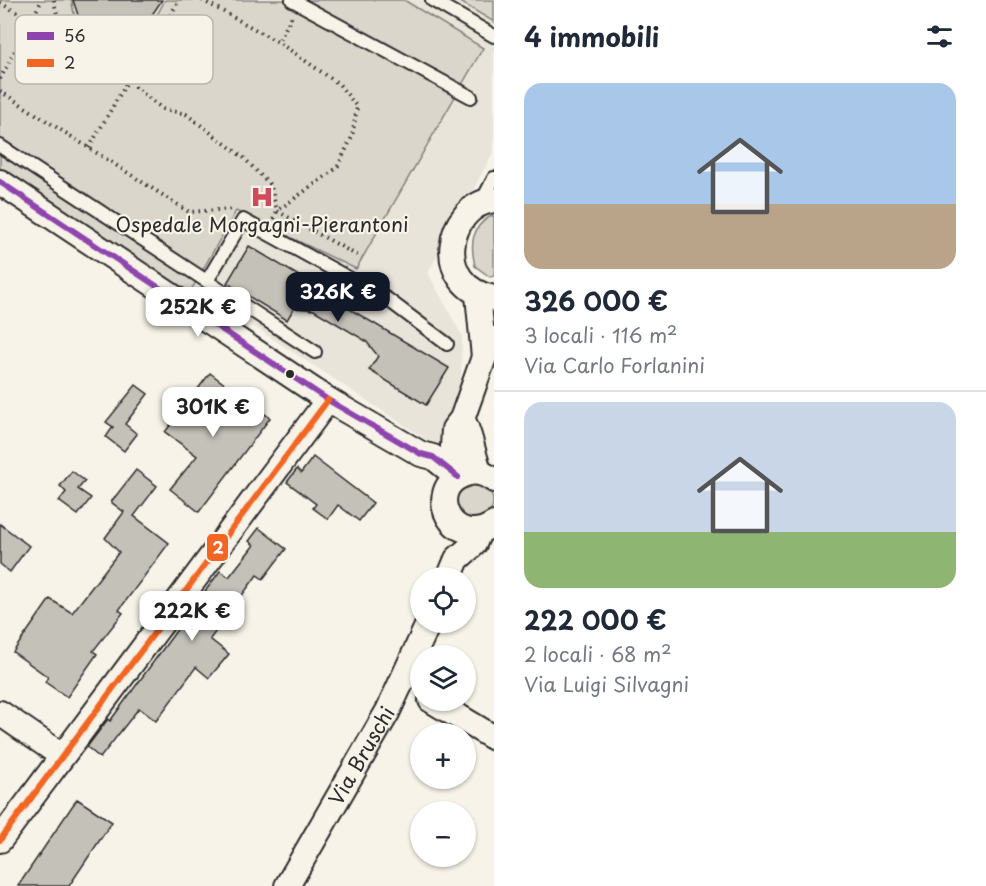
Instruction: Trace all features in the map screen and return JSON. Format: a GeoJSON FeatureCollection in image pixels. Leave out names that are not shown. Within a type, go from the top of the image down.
{"type":"FeatureCollection","features":[{"type":"Feature","properties":{"kind":"street"},"geometry":{"type":"LineString","coordinates":[[0,182],[328,400],[421,454],[433,457],[473,476]]}},
{"type":"Feature","properties":{"kind":"street"},"geometry":{"type":"LineString","coordinates":[[473,476],[468,429],[462,419],[489,348],[486,296],[462,284],[454,271],[452,256],[459,228],[468,213],[488,201]]}},
{"type":"Feature","properties":{"kind":"street"},"geometry":{"type":"LineString","coordinates":[[0,840],[61,755],[328,400]]}},
{"type":"Feature","properties":{"kind":"street"},"geometry":{"type":"LineString","coordinates":[[421,454],[423,462],[438,482],[447,510],[463,530],[486,528]]}},
{"type":"Feature","properties":{"kind":"street"},"geometry":{"type":"LineString","coordinates":[[453,567],[446,490],[473,476]]}},
{"type":"Feature","properties":{"kind":"street"},"geometry":{"type":"LineString","coordinates":[[454,567],[486,528]]}},
{"type":"Feature","properties":{"kind":"street","name":"Via Bruschi"},"geometry":{"type":"LineString","coordinates":[[287,886],[410,691]]}},
{"type":"Feature","properties":{"kind":"street"},"geometry":{"type":"LineString","coordinates":[[449,711],[494,738]]}},
{"type":"Feature","properties":{"kind":"street"},"geometry":{"type":"LineString","coordinates":[[0,713],[61,755]]}},
{"type":"Feature","properties":{"kind":"lane"},"geometry":{"type":"LineString","coordinates":[[432,0],[494,36]]}},
{"type":"Feature","properties":{"kind":"lane"},"geometry":{"type":"LineString","coordinates":[[295,2],[471,97]]}},
{"type":"Feature","properties":{"kind":"lane"},"geometry":{"type":"LineString","coordinates":[[0,146],[315,352]]}},
{"type":"Feature","properties":{"kind":"lane"},"geometry":{"type":"LineString","coordinates":[[488,201],[494,178]]}},
{"type":"Feature","properties":{"kind":"lane"},"geometry":{"type":"LineString","coordinates":[[207,281],[243,220],[387,299],[447,344]]}},
{"type":"Feature","properties":{"kind":"path"},"geometry":{"type":"LineString","coordinates":[[35,15],[42,0]]}},
{"type":"Feature","properties":{"kind":"path"},"geometry":{"type":"LineString","coordinates":[[54,0],[57,15]]}},
{"type":"Feature","properties":{"kind":"path"},"geometry":{"type":"LineString","coordinates":[[170,15],[179,0]]}},
{"type":"Feature","properties":{"kind":"path"},"geometry":{"type":"LineString","coordinates":[[202,0],[278,42],[339,84],[357,107],[352,136],[337,168],[277,211]]}},
{"type":"Feature","properties":{"kind":"path"},"geometry":{"type":"LineString","coordinates":[[278,42],[295,2]]}},
{"type":"Feature","properties":{"kind":"path"},"geometry":{"type":"LineString","coordinates":[[0,3],[21,15]]}},
{"type":"Feature","properties":{"kind":"path"},"geometry":{"type":"LineString","coordinates":[[0,80],[15,52]]}},
{"type":"Feature","properties":{"kind":"path"},"geometry":{"type":"LineString","coordinates":[[89,148],[126,84]]}},
{"type":"Feature","properties":{"kind":"path"},"geometry":{"type":"LineString","coordinates":[[135,84],[135,87],[163,109],[186,114],[244,158],[271,186],[277,211],[360,257]]}},
{"type":"Feature","properties":{"kind":"path"},"geometry":{"type":"LineString","coordinates":[[0,91],[189,212],[231,208],[243,220]]}},
{"type":"Feature","properties":{"kind":"shaded area","name":"Ospedale Morgagni-Pierantoni"},"geometry":{"type":"Polygon","coordinates":[[[0,0],[494,0],[494,151],[428,273],[462,336],[459,461],[111,233],[40,84],[213,84],[213,15],[15,15],[15,31],[0,0]]]}},
{"type":"Feature","properties":{"kind":"shaded area"},"geometry":{"type":"Polygon","coordinates":[[[0,0],[72,0],[74,15],[15,15],[15,84],[213,84],[213,15],[157,15],[165,0],[404,0],[483,48],[356,269],[236,211],[189,294],[0,170],[0,0]]]}},
{"type":"Feature","properties":{"kind":"shaded area"},"geometry":{"type":"Polygon","coordinates":[[[457,0],[494,0],[494,22],[457,0]]]}},
{"type":"Feature","properties":{"kind":"shaded area"},"geometry":{"type":"Polygon","coordinates":[[[494,216],[494,276],[490,277],[475,266],[473,244],[479,226],[494,216]]]}},
{"type":"Feature","properties":{"kind":"shaded area"},"geometry":{"type":"Polygon","coordinates":[[[474,483],[481,484],[487,489],[492,495],[492,509],[487,515],[481,520],[474,521],[467,520],[461,515],[456,509],[455,502],[456,495],[461,489],[467,484],[474,483]]]}},
{"type":"Feature","properties":{"kind":"building"},"geometry":{"type":"Polygon","coordinates":[[[73,0],[162,0],[152,15],[78,15],[73,0]]]}},
{"type":"Feature","properties":{"kind":"building"},"geometry":{"type":"Polygon","coordinates":[[[249,246],[449,368],[426,405],[369,370],[378,356],[366,341],[314,310],[294,308],[287,320],[227,283],[249,246]]]}},
{"type":"Feature","properties":{"kind":"building"},"geometry":{"type":"Polygon","coordinates":[[[210,373],[270,418],[199,512],[170,489],[197,456],[165,432],[210,373]]]}},
{"type":"Feature","properties":{"kind":"building"},"geometry":{"type":"Polygon","coordinates":[[[136,385],[148,394],[125,424],[137,434],[124,451],[106,437],[113,427],[106,422],[136,385]]]}},
{"type":"Feature","properties":{"kind":"building"},"geometry":{"type":"Polygon","coordinates":[[[313,457],[373,503],[359,521],[338,505],[328,519],[313,508],[316,504],[287,482],[297,469],[301,473],[313,457]]]}},
{"type":"Feature","properties":{"kind":"building"},"geometry":{"type":"Polygon","coordinates":[[[136,470],[157,486],[134,516],[169,543],[119,610],[123,613],[93,651],[97,654],[67,697],[45,682],[48,677],[13,652],[50,599],[72,613],[119,552],[105,538],[124,512],[111,502],[136,470]]]}},
{"type":"Feature","properties":{"kind":"building"},"geometry":{"type":"Polygon","coordinates":[[[72,471],[85,481],[78,489],[91,498],[78,515],[59,501],[66,492],[60,486],[72,471]]]}},
{"type":"Feature","properties":{"kind":"building"},"geometry":{"type":"Polygon","coordinates":[[[0,524],[29,546],[10,572],[0,564],[0,524]]]}},
{"type":"Feature","properties":{"kind":"building"},"geometry":{"type":"Polygon","coordinates":[[[259,528],[286,549],[263,579],[257,575],[210,639],[229,654],[209,678],[196,667],[156,721],[139,708],[100,758],[87,747],[108,719],[110,721],[220,571],[229,577],[254,545],[249,541],[259,528]]]}},
{"type":"Feature","properties":{"kind":"building"},"geometry":{"type":"Polygon","coordinates":[[[77,799],[112,822],[69,886],[18,886],[77,799]]]}},
{"type":"Feature","properties":{"kind":"transit line","name":"56"},"geometry":{"type":"LineString","coordinates":[[0,182],[328,400],[421,454],[433,457],[458,477]]}},
{"type":"Feature","properties":{"kind":"transit line","name":"2"},"geometry":{"type":"LineString","coordinates":[[0,840],[328,400]]}},
{"type":"Feature","properties":{"kind":"place","name":"Ospedale Morgagni-Pierantoni"},"geometry":{"type":"Point","coordinates":[262,197]}}]}
